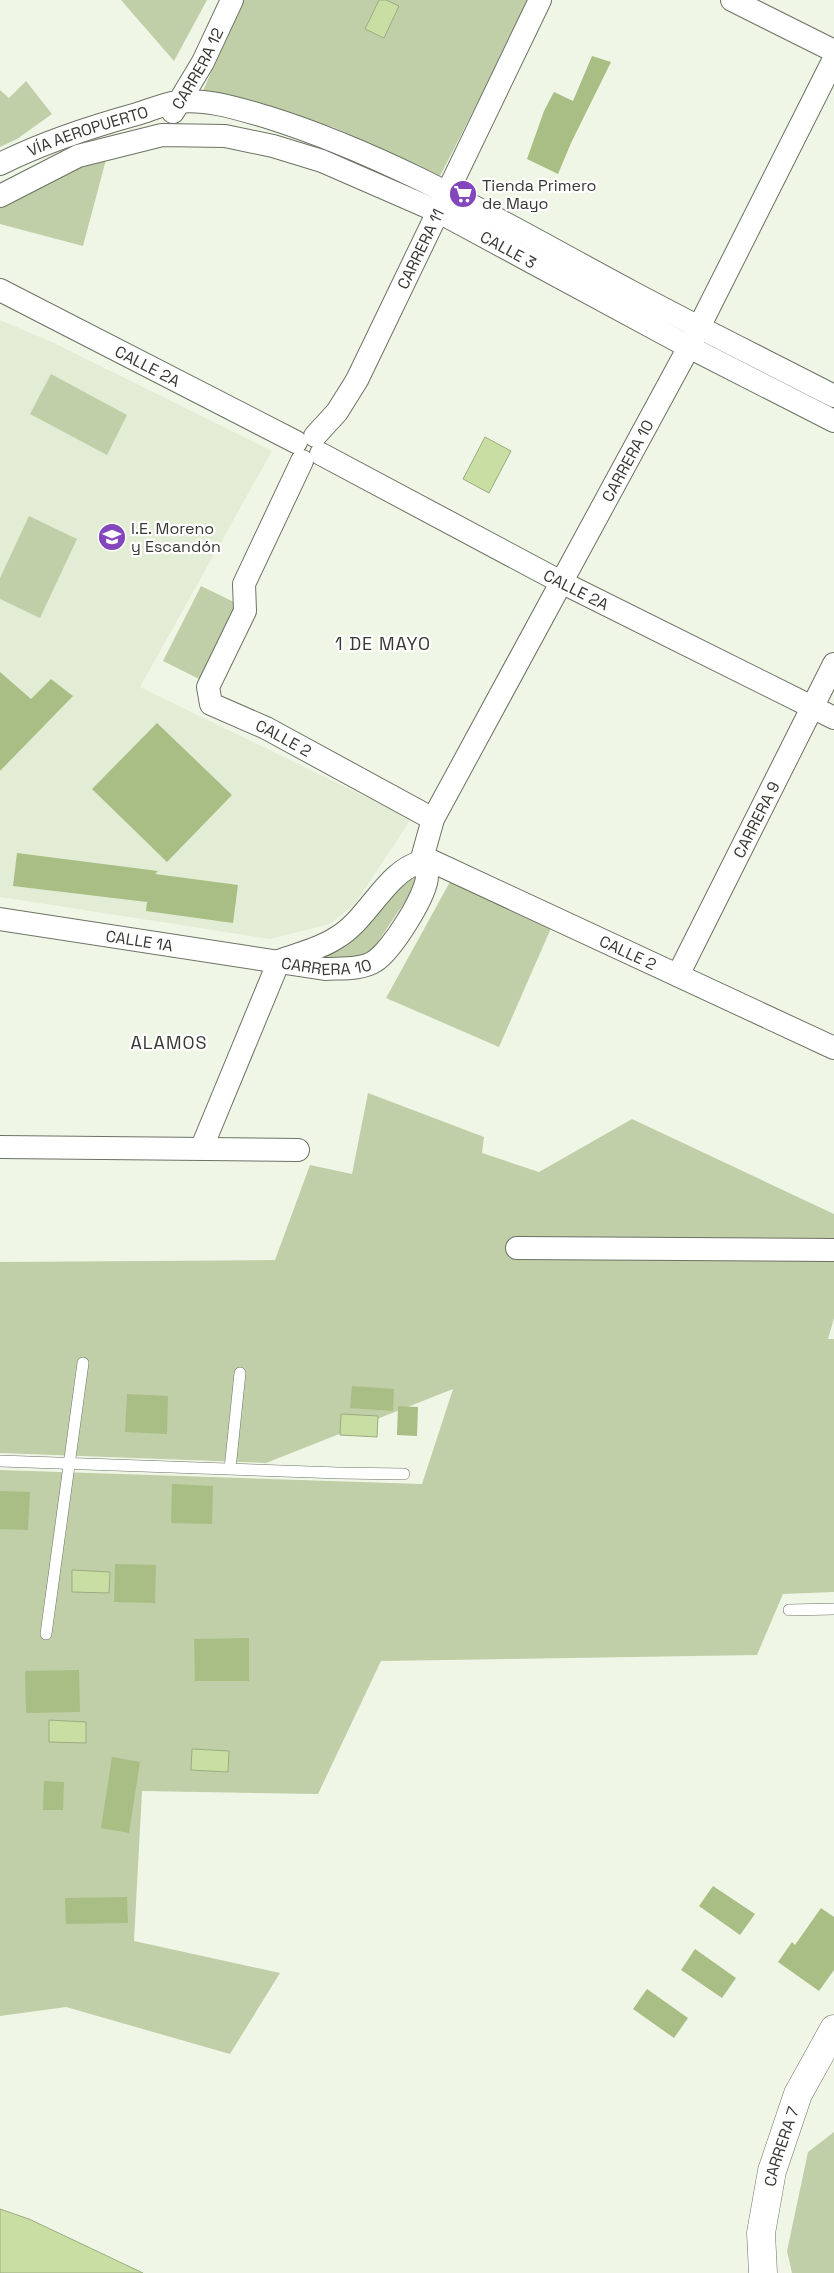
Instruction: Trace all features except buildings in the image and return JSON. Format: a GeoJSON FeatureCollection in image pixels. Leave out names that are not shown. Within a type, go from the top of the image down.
{"type":"FeatureCollection","features":[{"type":"Feature","properties":{"kind":"highway","name":"CARRERA 7"},"geometry":{"type":"LineString","coordinates":[[763,2273],[761,2233],[772,2171],[798,2094],[834,2029]]}},
{"type":"Feature","properties":{"kind":"street","name":"CARRERA 12"},"geometry":{"type":"LineString","coordinates":[[162,135],[178,102],[203,62],[232,0]]}},
{"type":"Feature","properties":{"kind":"street","name":"CARRERA 11"},"geometry":{"type":"LineString","coordinates":[[211,704],[208,687],[245,611],[244,584],[309,448],[337,412],[358,380],[540,0]]}},
{"type":"Feature","properties":{"kind":"street"},"geometry":{"type":"LineString","coordinates":[[732,0],[834,51]]}},
{"type":"Feature","properties":{"kind":"street","name":"CARRERA 10"},"geometry":{"type":"LineString","coordinates":[[279,961],[294,966],[325,969],[363,966],[374,962],[385,952],[422,898],[427,874],[422,859],[433,819],[694,338],[834,59]]}},
{"type":"Feature","properties":{"kind":"street","name":"VÍA AEROPUERTO"},"geometry":{"type":"LineString","coordinates":[[0,164],[34,147],[90,127],[178,102]]}},
{"type":"Feature","properties":{"kind":"street","name":"CALLE 3"},"geometry":{"type":"LineString","coordinates":[[178,102],[237,108],[288,124],[355,151],[443,203],[694,338],[826,417]]}},
{"type":"Feature","properties":{"kind":"street","name":"VÍA AEROPUERTO"},"geometry":{"type":"LineString","coordinates":[[0,196],[78,156],[162,135]]}},
{"type":"Feature","properties":{"kind":"street","name":"CALLE 3"},"geometry":{"type":"LineString","coordinates":[[162,135],[225,136],[273,146],[443,203]]}},
{"type":"Feature","properties":{"kind":"street","name":"CALLE 2A"},"geometry":{"type":"LineString","coordinates":[[0,290],[309,448],[561,582],[834,718]]}},
{"type":"Feature","properties":{"kind":"street","name":"CALLE 3"},"geometry":{"type":"LineString","coordinates":[[694,338],[831,394]]}},
{"type":"Feature","properties":{"kind":"street"},"geometry":{"type":"LineString","coordinates":[[826,417],[831,394]]}},
{"type":"Feature","properties":{"kind":"street","name":"CARRERA 9"},"geometry":{"type":"LineString","coordinates":[[678,975],[834,664]]}},
{"type":"Feature","properties":{"kind":"street","name":"CALLE 2"},"geometry":{"type":"LineString","coordinates":[[211,704],[266,728],[433,819]]}},
{"type":"Feature","properties":{"kind":"street","name":"CARRERA 10"},"geometry":{"type":"LineString","coordinates":[[279,961],[336,938],[368,911],[396,876],[410,864],[422,859]]}},
{"type":"Feature","properties":{"kind":"street","name":"CALLE 2"},"geometry":{"type":"LineString","coordinates":[[422,859],[834,1048]]}},
{"type":"Feature","properties":{"kind":"street","name":"CALLE 1A"},"geometry":{"type":"LineString","coordinates":[[0,919],[279,961]]}},
{"type":"Feature","properties":{"kind":"street"},"geometry":{"type":"LineString","coordinates":[[202,1147],[279,961]]}},
{"type":"Feature","properties":{"kind":"street"},"geometry":{"type":"LineString","coordinates":[[0,1148],[202,1147],[298,1150]]}},
{"type":"Feature","properties":{"kind":"street"},"geometry":{"type":"LineString","coordinates":[[517,1248],[834,1250]]}},
{"type":"Feature","properties":{"kind":"lane"},"geometry":{"type":"LineString","coordinates":[[46,1634],[83,1363]]}},
{"type":"Feature","properties":{"kind":"lane"},"geometry":{"type":"LineString","coordinates":[[230,1469],[240,1373]]}},
{"type":"Feature","properties":{"kind":"lane"},"geometry":{"type":"LineString","coordinates":[[0,1461],[404,1474]]}},
{"type":"Feature","properties":{"kind":"lane"},"geometry":{"type":"LineString","coordinates":[[789,1610],[834,1609]]}},
{"type":"Feature","properties":{"kind":"shaded area"},"geometry":{"type":"Polygon","coordinates":[[[121,0],[207,0],[174,61],[121,0]]]}},
{"type":"Feature","properties":{"kind":"shaded area"},"geometry":{"type":"Polygon","coordinates":[[[243,0],[530,0],[440,176],[333,127],[202,93],[243,0]]]}},
{"type":"Feature","properties":{"kind":"shaded area"},"geometry":{"type":"Polygon","coordinates":[[[379,0],[386,0],[399,6],[384,38],[365,29],[379,0]]]}},
{"type":"Feature","properties":{"kind":"shaded area"},"geometry":{"type":"Polygon","coordinates":[[[26,81],[52,114],[17,139],[0,147],[0,90],[9,98],[26,81]]]}},
{"type":"Feature","properties":{"kind":"shaded area"},"geometry":{"type":"Polygon","coordinates":[[[107,156],[83,246],[0,224],[0,207],[80,161],[107,156]]]}},
{"type":"Feature","properties":{"kind":"shaded area"},"geometry":{"type":"Polygon","coordinates":[[[0,320],[52,342],[272,451],[140,687],[411,819],[355,904],[330,924],[270,939],[0,897],[0,320]]]}},
{"type":"Feature","properties":{"kind":"shaded area"},"geometry":{"type":"Polygon","coordinates":[[[51,374],[127,415],[107,455],[30,414],[51,374]]]}},
{"type":"Feature","properties":{"kind":"shaded area"},"geometry":{"type":"Polygon","coordinates":[[[485,437],[511,451],[489,493],[463,479],[485,437]]]}},
{"type":"Feature","properties":{"kind":"shaded area"},"geometry":{"type":"Polygon","coordinates":[[[29,516],[77,539],[40,618],[0,599],[0,578],[29,516]]]}},
{"type":"Feature","properties":{"kind":"shaded area"},"geometry":{"type":"Polygon","coordinates":[[[201,586],[240,605],[203,681],[163,661],[201,586]]]}},
{"type":"Feature","properties":{"kind":"shaded area"},"geometry":{"type":"Polygon","coordinates":[[[411,867],[424,874],[370,953],[328,963],[298,958],[411,867]]]}},
{"type":"Feature","properties":{"kind":"shaded area"},"geometry":{"type":"Polygon","coordinates":[[[451,880],[552,926],[499,1047],[386,998],[451,880]]]}},
{"type":"Feature","properties":{"kind":"shaded area"},"geometry":{"type":"Polygon","coordinates":[[[368,1093],[484,1137],[482,1153],[539,1172],[632,1119],[834,1214],[834,1318],[828,1339],[834,1339],[834,1592],[783,1594],[757,1655],[381,1661],[318,1794],[142,1791],[134,1941],[280,1973],[230,2054],[66,2007],[0,2016],[0,1470],[422,1484],[453,1389],[266,1463],[0,1453],[0,1262],[275,1260],[310,1165],[352,1174],[368,1093]]]}},
{"type":"Feature","properties":{"kind":"shaded area"},"geometry":{"type":"Polygon","coordinates":[[[341,1414],[378,1416],[377,1437],[340,1435],[341,1414]]]}},
{"type":"Feature","properties":{"kind":"shaded area"},"geometry":{"type":"Polygon","coordinates":[[[72,1570],[110,1572],[109,1593],[72,1592],[72,1570]]]}},
{"type":"Feature","properties":{"kind":"shaded area"},"geometry":{"type":"Polygon","coordinates":[[[49,1720],[86,1722],[86,1743],[49,1742],[49,1720]]]}},
{"type":"Feature","properties":{"kind":"shaded area"},"geometry":{"type":"Polygon","coordinates":[[[192,1749],[229,1751],[228,1772],[191,1770],[192,1749]]]}},
{"type":"Feature","properties":{"kind":"shaded area"},"geometry":{"type":"Polygon","coordinates":[[[834,2132],[834,2273],[792,2273],[787,2251],[808,2152],[834,2132]]]}},
{"type":"Feature","properties":{"kind":"shaded area"},"geometry":{"type":"Polygon","coordinates":[[[0,2209],[29,2219],[143,2273],[0,2273],[0,2209]]]}},
{"type":"Feature","properties":{"kind":"place","name":"Tienda Primero de Mayo"},"geometry":{"type":"Point","coordinates":[463,194]}},
{"type":"Feature","properties":{"kind":"place","name":"I.E. Moreno y Escandón"},"geometry":{"type":"Point","coordinates":[112,537]}},
{"type":"Feature","properties":{"kind":"district","name":"1 DE MAYO"},"geometry":{"type":"Point","coordinates":[383,644]}},
{"type":"Feature","properties":{"kind":"district","name":"ALAMOS"},"geometry":{"type":"Point","coordinates":[169,1043]}}]}
